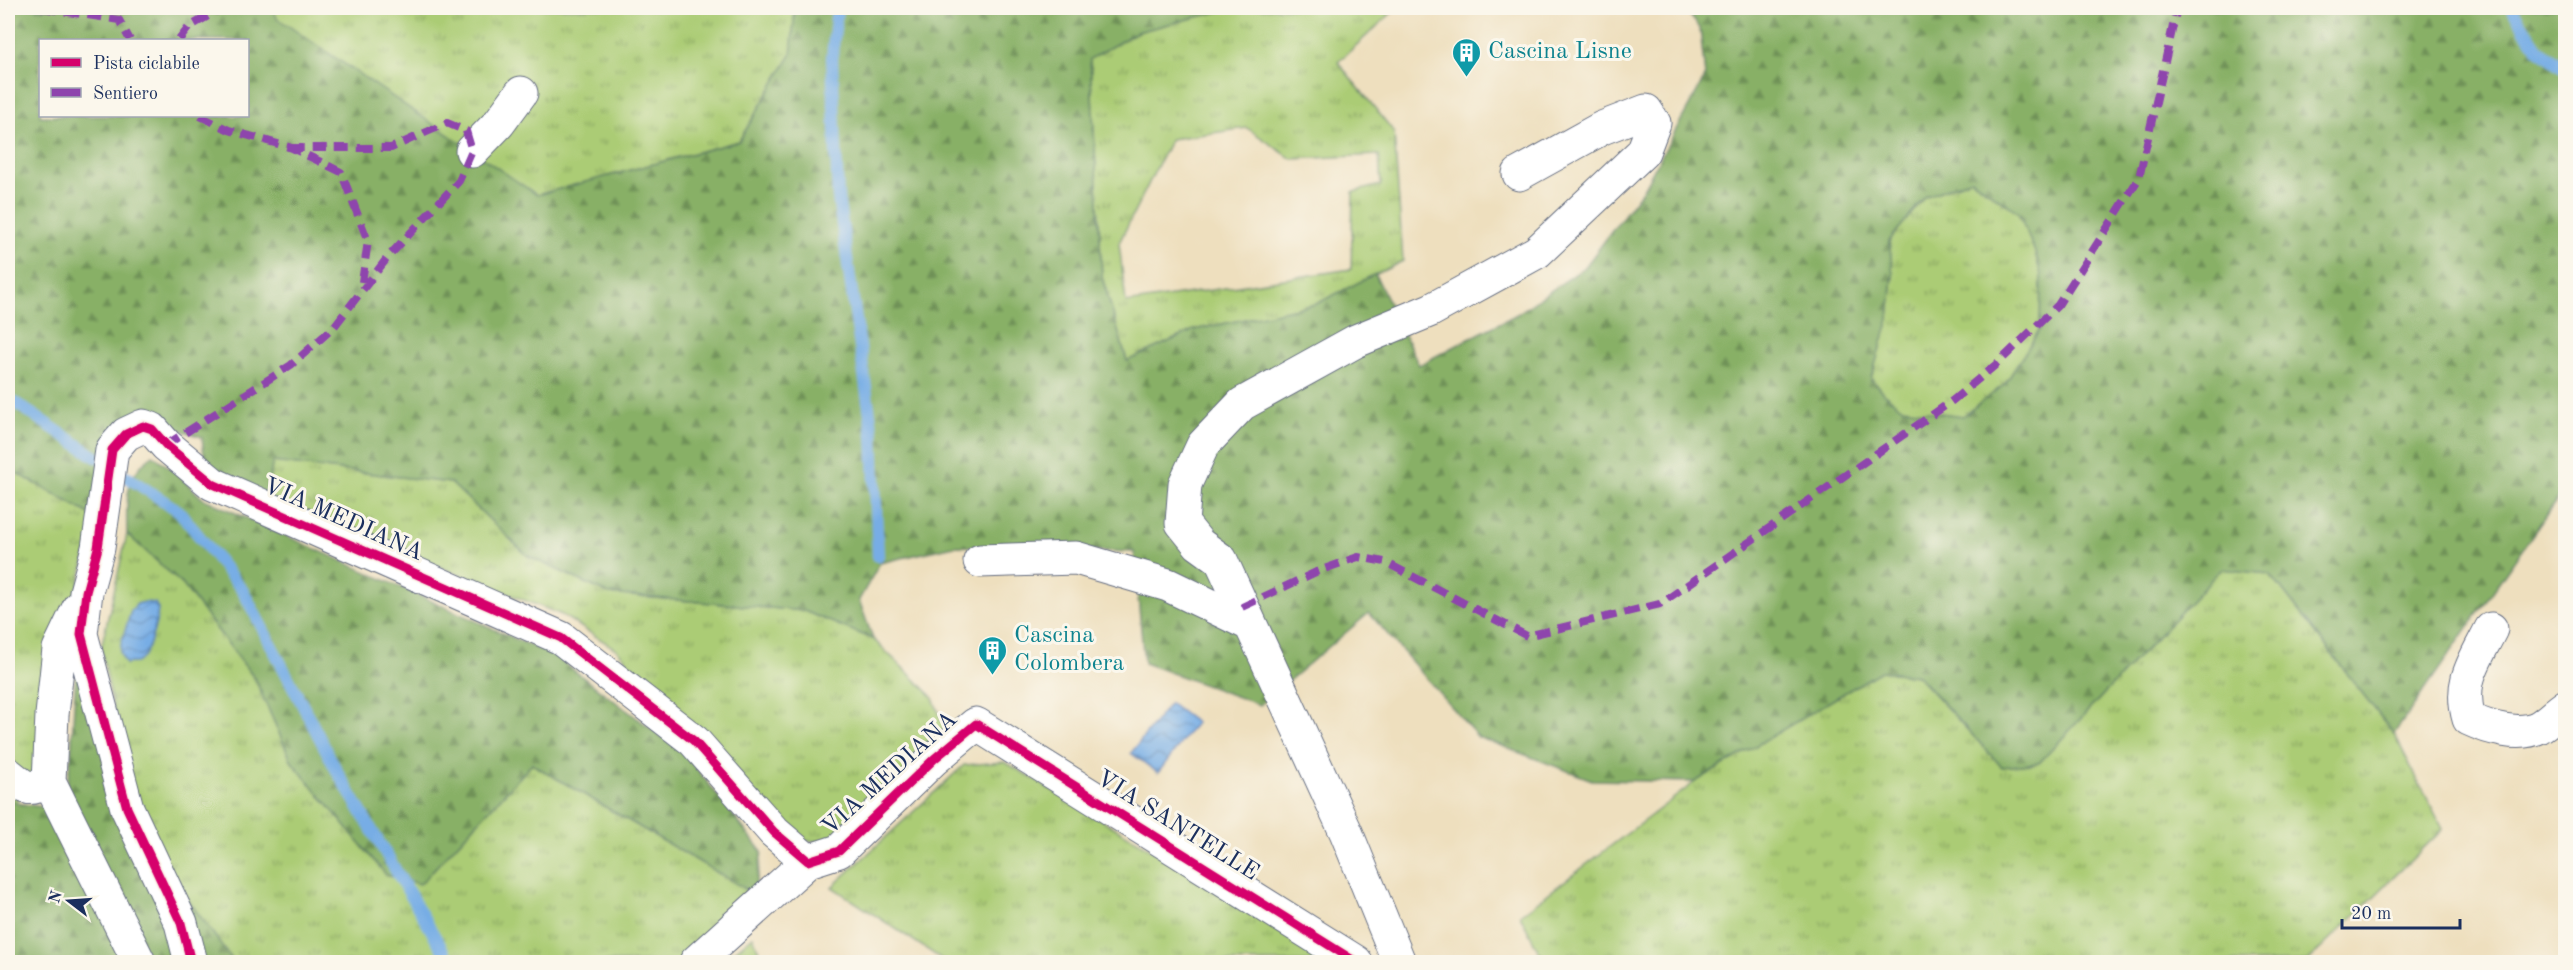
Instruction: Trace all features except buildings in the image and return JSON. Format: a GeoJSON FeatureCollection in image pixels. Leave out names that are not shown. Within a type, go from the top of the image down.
{"type":"FeatureCollection","features":[{"type":"Feature","properties":{"kind":"street"},"geometry":{"type":"LineString","coordinates":[[472,151],[499,123],[521,93]]}},
{"type":"Feature","properties":{"kind":"street"},"geometry":{"type":"LineString","coordinates":[[1399,963],[1346,832],[1221,560],[1199,544],[1182,523],[1185,484],[1203,445],[1242,404],[1356,341],[1431,310],[1537,252],[1643,152],[1654,123],[1646,111],[1602,128],[1519,174]]}},
{"type":"Feature","properties":{"kind":"street","name":"VIA MEDIANA"},"geometry":{"type":"LineString","coordinates":[[191,963],[181,922],[127,808],[81,634],[86,592],[98,548],[112,450],[126,434],[143,426],[152,429],[166,445],[213,484],[561,638],[694,741],[774,832],[808,861],[839,851],[934,759],[976,724]]}},
{"type":"Feature","properties":{"kind":"street"},"geometry":{"type":"LineString","coordinates":[[980,561],[1076,558],[1168,585],[1249,624]]}},
{"type":"Feature","properties":{"kind":"street"},"geometry":{"type":"LineString","coordinates":[[86,592],[59,649],[52,715],[50,781],[138,963]]}},
{"type":"Feature","properties":{"kind":"street"},"geometry":{"type":"LineString","coordinates":[[2491,629],[2466,677],[2464,702],[2469,719],[2487,727],[2507,731],[2538,727],[2565,706]]}},
{"type":"Feature","properties":{"kind":"street","name":"VIA SANTELLE"},"geometry":{"type":"LineString","coordinates":[[976,724],[1356,963]]}},
{"type":"Feature","properties":{"kind":"street"},"geometry":{"type":"LineString","coordinates":[[8,774],[25,788],[32,790],[50,781]]}},
{"type":"Feature","properties":{"kind":"street"},"geometry":{"type":"LineString","coordinates":[[696,963],[808,861]]}},
{"type":"Feature","properties":{"kind":"green space"},"geometry":{"type":"Polygon","coordinates":[[[8,8],[273,8],[277,18],[537,195],[739,141],[791,55],[795,8],[1233,8],[1137,32],[1090,59],[1102,277],[1127,361],[1194,330],[1316,304],[1375,274],[1419,365],[1517,314],[1585,267],[1642,191],[1705,77],[1700,28],[1684,8],[2565,8],[2565,488],[2394,734],[2270,574],[2221,569],[2039,763],[2002,767],[1918,676],[1881,671],[1695,782],[1592,780],[1478,737],[1369,613],[1260,705],[1144,663],[1134,552],[954,546],[880,563],[859,600],[873,639],[804,611],[609,594],[528,556],[451,483],[273,462],[265,498],[205,465],[202,437],[146,419],[95,517],[8,468],[8,8]],[[1971,179],[1925,197],[1889,241],[1893,275],[1889,319],[1871,378],[1883,393],[1903,408],[1963,416],[2005,384],[2040,329],[2041,275],[2035,252],[2018,212],[1971,179]]]}},
{"type":"Feature","properties":{"kind":"green space"},"geometry":{"type":"Polygon","coordinates":[[[273,8],[795,8],[792,55],[739,141],[537,195],[276,18],[273,8]]]}},
{"type":"Feature","properties":{"kind":"green space"},"geometry":{"type":"Polygon","coordinates":[[[1233,8],[1397,8],[1338,62],[1394,132],[1403,261],[1316,304],[1194,330],[1127,361],[1102,277],[1090,58],[1137,32],[1233,8]],[[1247,128],[1171,139],[1119,243],[1126,303],[1351,269],[1353,192],[1381,185],[1379,155],[1292,159],[1247,128]]]}},
{"type":"Feature","properties":{"kind":"green space"},"geometry":{"type":"Polygon","coordinates":[[[1970,179],[2018,212],[2035,252],[2041,275],[2040,329],[2005,384],[1963,416],[1903,409],[1883,393],[1871,378],[1889,319],[1893,275],[1889,241],[1925,197],[1970,179]]]}},
{"type":"Feature","properties":{"kind":"green space"},"geometry":{"type":"Polygon","coordinates":[[[153,455],[174,471],[202,498],[556,657],[686,755],[762,852],[754,894],[532,764],[420,884],[386,875],[292,762],[255,679],[183,585],[127,534],[127,500],[132,480],[137,471],[153,455]]]}},
{"type":"Feature","properties":{"kind":"green space"},"geometry":{"type":"Polygon","coordinates":[[[272,462],[451,483],[528,556],[609,594],[804,611],[873,639],[932,696],[949,737],[835,841],[798,841],[616,649],[562,615],[265,498],[272,462]]]}},
{"type":"Feature","properties":{"kind":"green space"},"geometry":{"type":"Polygon","coordinates":[[[8,468],[95,517],[34,771],[16,803],[8,796],[8,468]]]}},
{"type":"Feature","properties":{"kind":"green space"},"geometry":{"type":"Polygon","coordinates":[[[127,534],[183,585],[255,679],[292,762],[420,884],[532,764],[754,894],[681,962],[234,962],[139,834],[101,648],[127,534]]]}},
{"type":"Feature","properties":{"kind":"green space"},"geometry":{"type":"Polygon","coordinates":[[[2221,569],[2270,574],[2394,734],[2443,829],[2307,962],[1544,962],[1520,915],[1695,782],[1881,671],[1917,676],[2002,767],[2039,763],[2221,569]]]}},
{"type":"Feature","properties":{"kind":"green space"},"geometry":{"type":"Polygon","coordinates":[[[77,654],[139,834],[234,962],[8,962],[8,796],[16,803],[63,810],[71,757],[77,654]]]}},
{"type":"Feature","properties":{"kind":"green space"},"geometry":{"type":"Polygon","coordinates":[[[1005,762],[1339,962],[946,962],[832,887],[964,765],[1005,762]]]}},
{"type":"Feature","properties":{"kind":"green space"},"geometry":{"type":"Polygon","coordinates":[[[753,936],[763,962],[722,962],[753,936]]]}},
{"type":"Feature","properties":{"kind":"water"},"geometry":{"type":"Polygon","coordinates":[[[155,603],[158,609],[151,639],[141,660],[126,664],[120,653],[131,611],[137,604],[155,603]]]}},
{"type":"Feature","properties":{"kind":"water"},"geometry":{"type":"Polygon","coordinates":[[[1170,703],[1196,723],[1158,773],[1131,753],[1170,703]]]}},
{"type":"Feature","properties":{"kind":"waterway"},"geometry":{"type":"LineString","coordinates":[[837,8],[832,58],[838,197],[873,435],[878,556]]}},
{"type":"Feature","properties":{"kind":"waterway"},"geometry":{"type":"LineString","coordinates":[[2511,8],[2538,49],[2566,69]]}},
{"type":"Feature","properties":{"kind":"waterway"},"geometry":{"type":"LineString","coordinates":[[8,398],[96,457]]}},
{"type":"Feature","properties":{"kind":"waterway"},"geometry":{"type":"LineString","coordinates":[[121,473],[179,511],[243,591],[338,773],[450,962]]}},
{"type":"Feature","properties":{"kind":"marked path"},"geometry":{"type":"LineString","coordinates":[[42,8],[119,20],[129,39]]}},
{"type":"Feature","properties":{"kind":"marked path"},"geometry":{"type":"LineString","coordinates":[[180,39],[189,27],[219,8]]}},
{"type":"Feature","properties":{"kind":"marked path"},"geometry":{"type":"LineString","coordinates":[[1242,607],[1316,572],[1358,557],[1385,562],[1527,636],[1660,604],[1952,401],[1999,362],[2058,305],[2139,178],[2177,8]]}},
{"type":"Feature","properties":{"kind":"marked path"},"geometry":{"type":"LineString","coordinates":[[202,117],[229,130],[292,148],[341,172],[368,241],[361,289]]}},
{"type":"Feature","properties":{"kind":"marked path"},"geometry":{"type":"LineString","coordinates":[[166,445],[291,365],[333,328],[388,257],[459,181],[472,151],[466,131],[447,123],[391,148],[292,148]]}},
{"type":"Feature","properties":{"kind":"cycle path"},"geometry":{"type":"LineString","coordinates":[[191,962],[181,923],[127,808],[81,634],[86,592],[98,548],[112,450],[126,434],[143,426],[152,429],[166,445],[213,484],[561,638],[694,741],[774,832],[808,861],[839,851],[934,759],[976,724],[1356,962]]}},
{"type":"Feature","properties":{"kind":"place","name":"Cascina Lisne"},"geometry":{"type":"Point","coordinates":[1467,78]}},
{"type":"Feature","properties":{"kind":"place","name":"Cascina Colombera"},"geometry":{"type":"Point","coordinates":[993,676]}}]}
